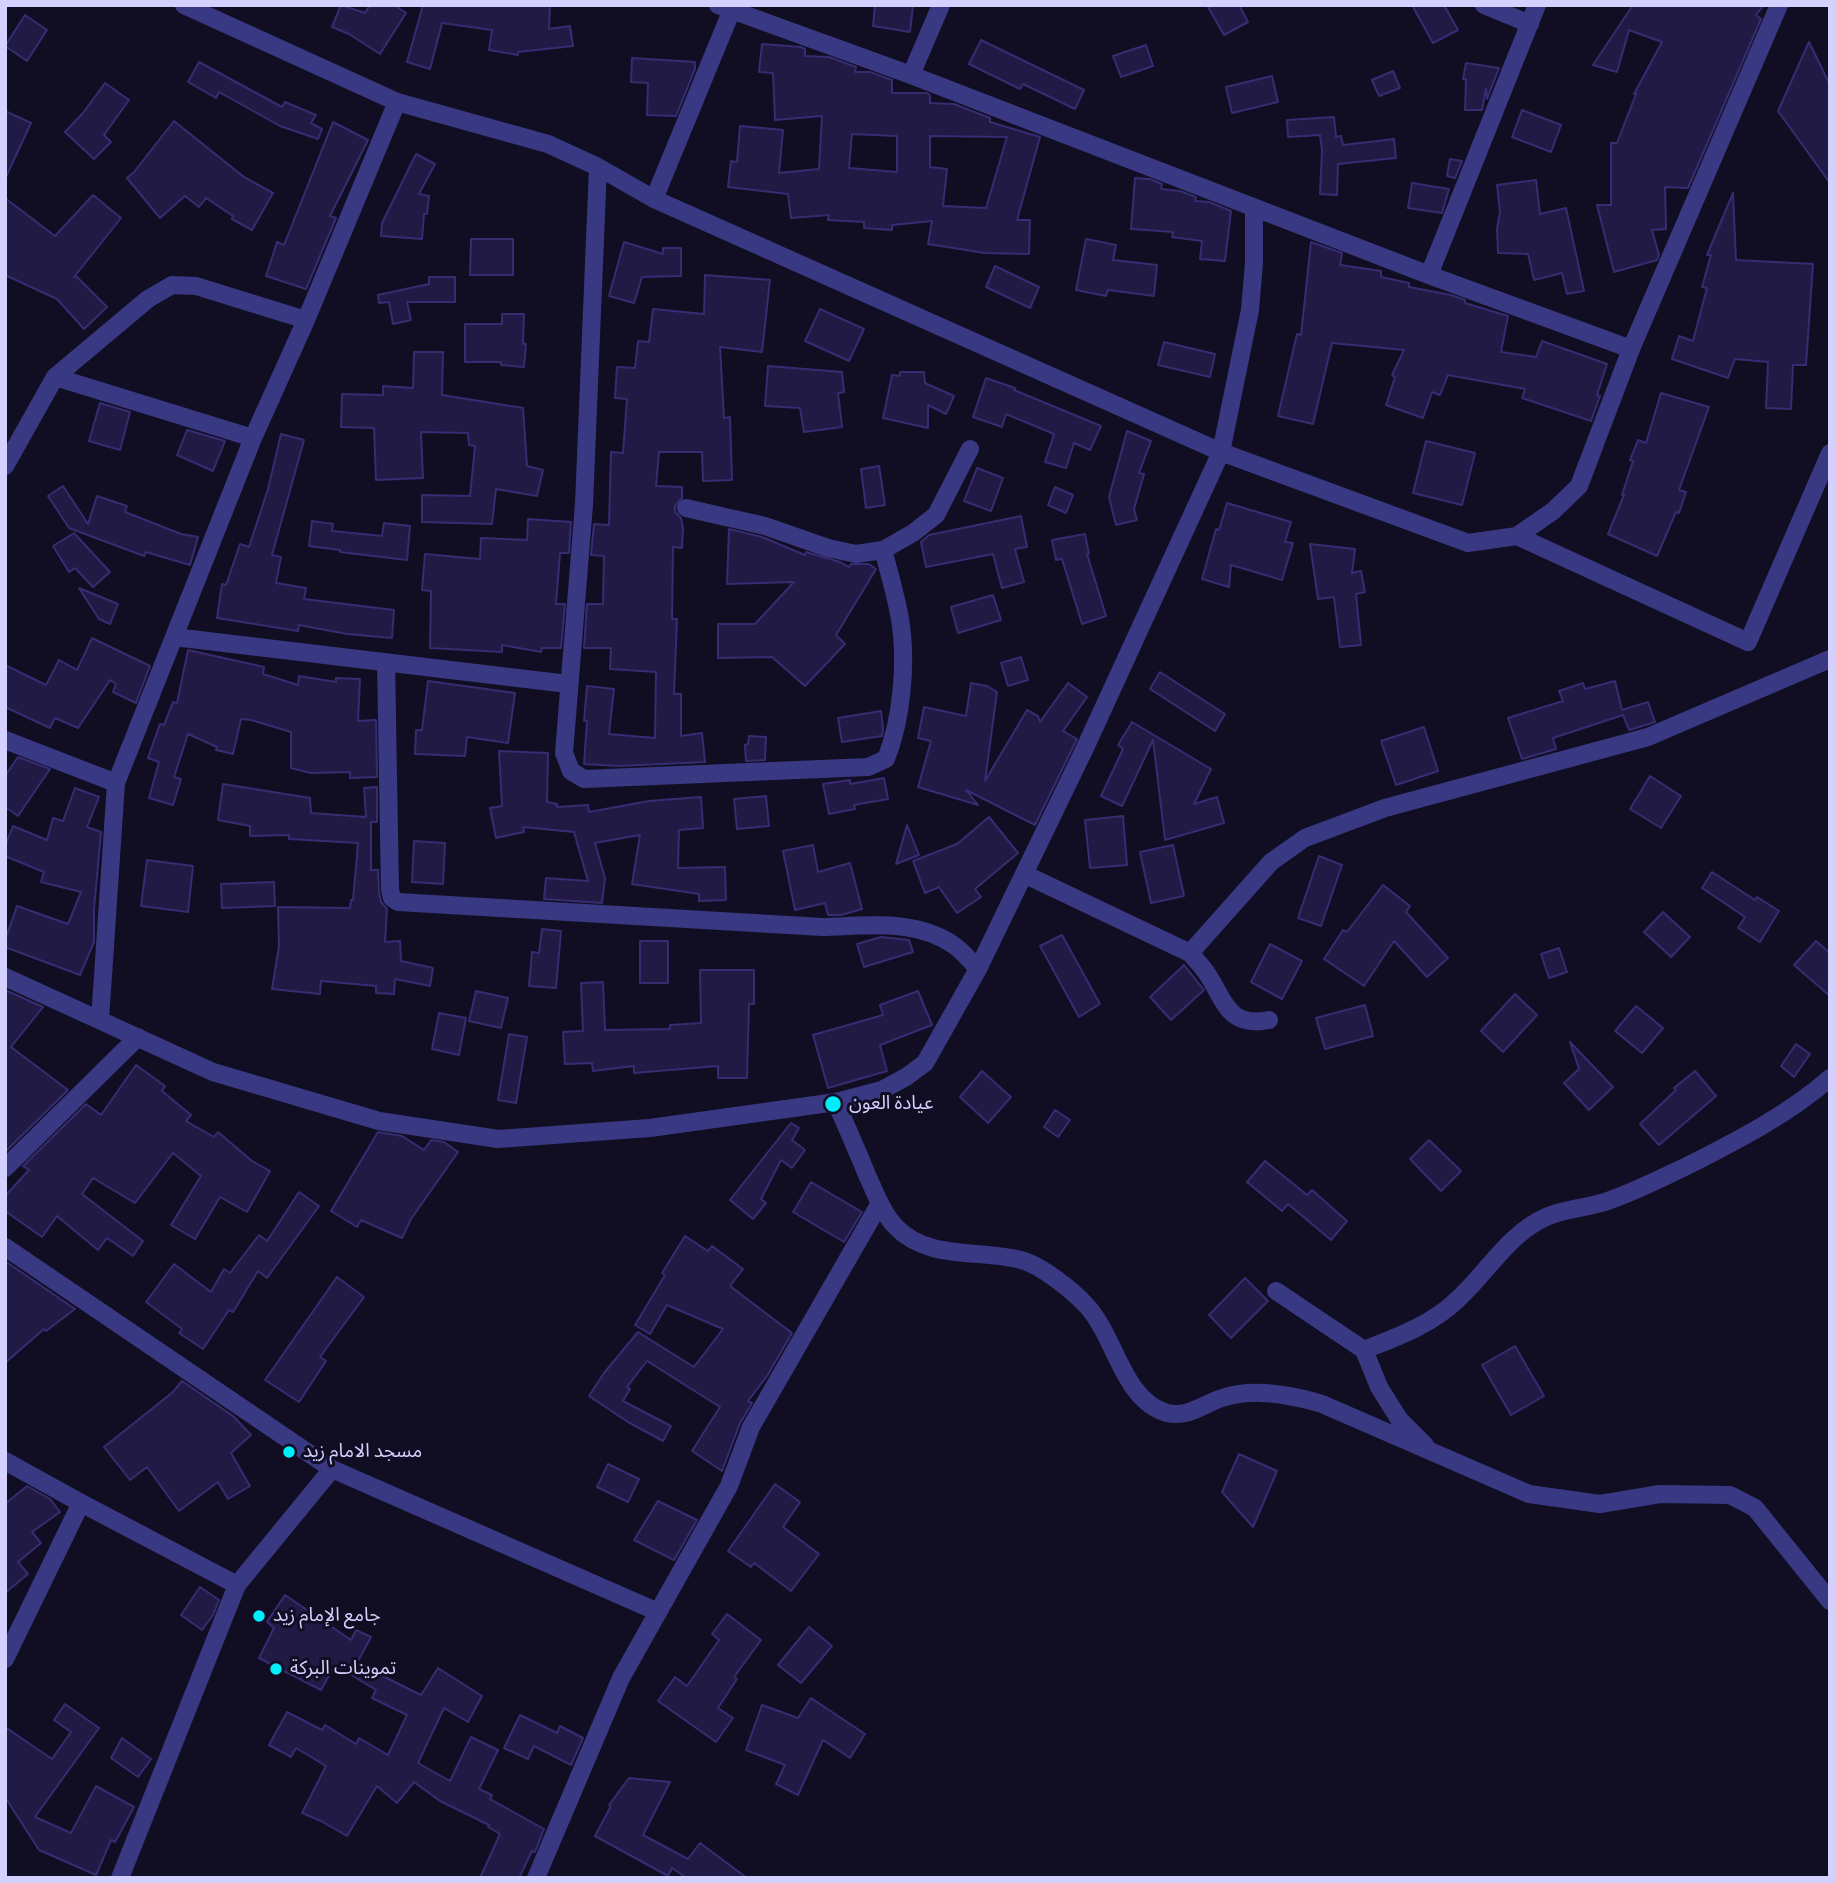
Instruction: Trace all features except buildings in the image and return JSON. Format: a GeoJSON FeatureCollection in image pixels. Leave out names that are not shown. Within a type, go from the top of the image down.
{"type":"FeatureCollection","features":[{"type":"Feature","properties":{"kind":"street"},"geometry":{"type":"LineString","coordinates":[[184,5],[397,102],[548,144],[598,167],[654,199],[1221,452],[1468,543],[1517,536],[1553,511],[1579,486],[1631,349],[1779,5]]}},
{"type":"Feature","properties":{"kind":"street"},"geometry":{"type":"LineString","coordinates":[[911,75],[941,5]]}},
{"type":"Feature","properties":{"kind":"street"},"geometry":{"type":"LineString","coordinates":[[1485,5],[1530,24]]}},
{"type":"Feature","properties":{"kind":"street"},"geometry":{"type":"LineString","coordinates":[[1429,275],[1537,5]]}},
{"type":"Feature","properties":{"kind":"street"},"geometry":{"type":"LineString","coordinates":[[654,199],[724,8],[911,75],[1429,275],[1631,349]]}},
{"type":"Feature","properties":{"kind":"street"},"geometry":{"type":"LineString","coordinates":[[100,1020],[116,783],[253,438],[306,320],[397,102]]}},
{"type":"Feature","properties":{"kind":"street"},"geometry":{"type":"LineString","coordinates":[[598,167],[584,505],[564,752],[571,771],[584,779],[868,767],[886,759],[894,741],[904,667],[900,619],[883,550]]}},
{"type":"Feature","properties":{"kind":"street"},"geometry":{"type":"LineString","coordinates":[[5,976],[213,1072],[379,1121],[498,1139],[650,1128],[836,1101],[882,1090],[925,1063],[978,968],[1085,748],[1221,452],[1250,310],[1254,263],[1254,208]]}},
{"type":"Feature","properties":{"kind":"street"},"geometry":{"type":"LineString","coordinates":[[5,466],[55,377],[148,299],[172,285],[196,286],[306,320]]}},
{"type":"Feature","properties":{"kind":"street"},"geometry":{"type":"LineString","coordinates":[[55,377],[253,438]]}},
{"type":"Feature","properties":{"kind":"street"},"geometry":{"type":"LineString","coordinates":[[686,508],[765,526],[828,548],[856,554],[883,550],[913,533],[936,515],[970,449]]}},
{"type":"Feature","properties":{"kind":"street"},"geometry":{"type":"LineString","coordinates":[[1517,536],[1748,642],[1830,453]]}},
{"type":"Feature","properties":{"kind":"street"},"geometry":{"type":"LineString","coordinates":[[174,637],[568,684]]}},
{"type":"Feature","properties":{"kind":"street"},"geometry":{"type":"LineString","coordinates":[[1190,953],[1271,862],[1305,838],[1385,808],[1648,737],[1830,659]]}},
{"type":"Feature","properties":{"kind":"street"},"geometry":{"type":"LineString","coordinates":[[386,662],[390,890],[392,898],[398,902],[822,927],[891,925],[924,931],[944,940],[978,968]]}},
{"type":"Feature","properties":{"kind":"street"},"geometry":{"type":"LineString","coordinates":[[5,740],[116,783]]}},
{"type":"Feature","properties":{"kind":"street"},"geometry":{"type":"LineString","coordinates":[[1024,874],[1190,953],[1207,974],[1226,1008],[1240,1018],[1254,1023],[1269,1020]]}},
{"type":"Feature","properties":{"kind":"street"},"geometry":{"type":"LineString","coordinates":[[5,1168],[138,1037]]}},
{"type":"Feature","properties":{"kind":"street"},"geometry":{"type":"LineString","coordinates":[[1364,1350],[1411,1332],[1456,1301],[1501,1252],[1528,1228],[1547,1216],[1612,1200],[1673,1172],[1749,1134],[1830,1078]]}},
{"type":"Feature","properties":{"kind":"street"},"geometry":{"type":"LineString","coordinates":[[836,1101],[880,1203],[895,1226],[915,1241],[954,1253],[1023,1260],[1055,1278],[1087,1306],[1114,1347],[1131,1386],[1147,1404],[1169,1413],[1192,1413],[1223,1397],[1249,1394],[1290,1395],[1322,1404],[1529,1494],[1601,1504],[1660,1494],[1730,1495],[1755,1508],[1830,1601]]}},
{"type":"Feature","properties":{"kind":"street"},"geometry":{"type":"LineString","coordinates":[[536,1878],[621,1678],[729,1486],[751,1427],[880,1203]]}},
{"type":"Feature","properties":{"kind":"street"},"geometry":{"type":"LineString","coordinates":[[5,1247],[332,1469],[659,1612]]}},
{"type":"Feature","properties":{"kind":"street"},"geometry":{"type":"LineString","coordinates":[[1276,1291],[1364,1350],[1379,1387],[1399,1419],[1433,1452]]}},
{"type":"Feature","properties":{"kind":"street"},"geometry":{"type":"LineString","coordinates":[[5,1461],[237,1585]]}},
{"type":"Feature","properties":{"kind":"street"},"geometry":{"type":"LineString","coordinates":[[120,1878],[237,1585],[332,1469]]}},
{"type":"Feature","properties":{"kind":"street"},"geometry":{"type":"LineString","coordinates":[[5,1659],[81,1503]]}},
{"type":"Feature","properties":{"kind":"place","name":"عيادة العون"},"geometry":{"type":"Point","coordinates":[833,1104]}},
{"type":"Feature","properties":{"kind":"place","name":"مسجد الامام زيد"},"geometry":{"type":"Point","coordinates":[289,1452]}},
{"type":"Feature","properties":{"kind":"place","name":"جامع الإمام زيد"},"geometry":{"type":"Point","coordinates":[259,1616]}},
{"type":"Feature","properties":{"kind":"place","name":"تموينات البركة"},"geometry":{"type":"Point","coordinates":[276,1669]}}]}
